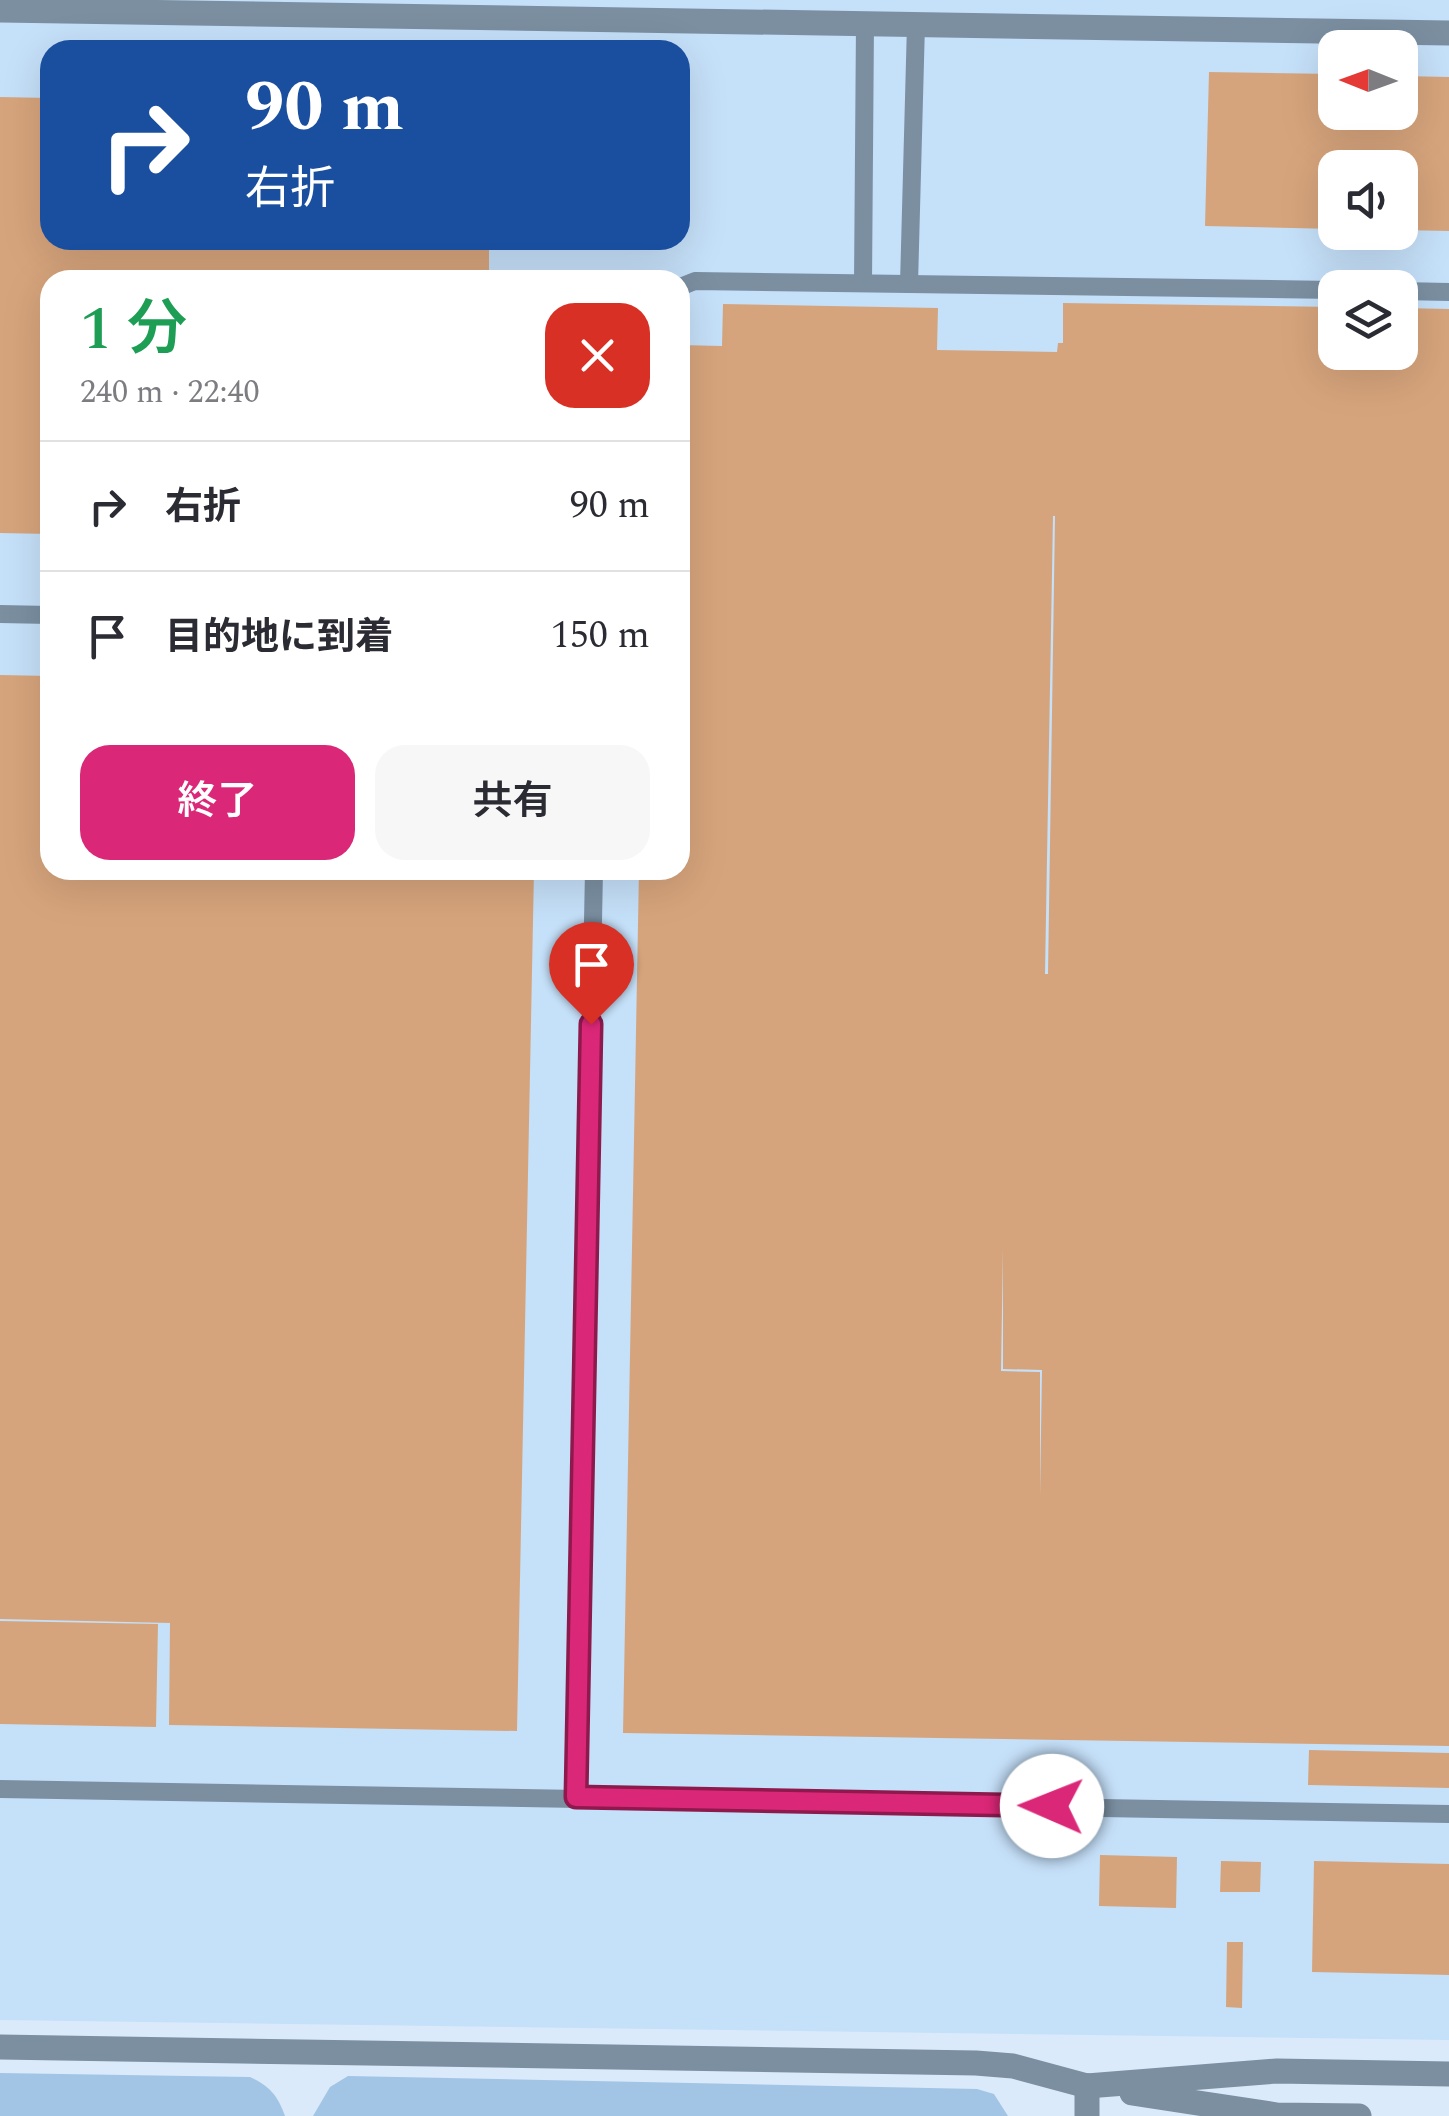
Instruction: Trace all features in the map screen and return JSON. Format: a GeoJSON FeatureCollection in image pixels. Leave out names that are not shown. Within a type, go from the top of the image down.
{"type":"FeatureCollection","features":[{"type":"Feature","properties":{"kind":"street"},"geometry":{"type":"LineString","coordinates":[[0,10],[1449,32]]}},
{"type":"Feature","properties":{"kind":"street"},"geometry":{"type":"LineString","coordinates":[[0,2047],[976,2063],[1013,2066],[1088,2086],[1277,2115],[1359,2116]]}},
{"type":"Feature","properties":{"kind":"street"},"geometry":{"type":"LineString","coordinates":[[1088,2086],[1277,2071],[1449,2074]]}},
{"type":"Feature","properties":{"kind":"street"},"geometry":{"type":"LineString","coordinates":[[1087,2116],[1088,2086]]}},
{"type":"Feature","properties":{"kind":"lane"},"geometry":{"type":"LineString","coordinates":[[863,283],[865,23]]}},
{"type":"Feature","properties":{"kind":"lane"},"geometry":{"type":"LineString","coordinates":[[909,284],[916,24]]}},
{"type":"Feature","properties":{"kind":"lane"},"geometry":{"type":"LineString","coordinates":[[690,282],[1318,290]]}},
{"type":"Feature","properties":{"kind":"lane"},"geometry":{"type":"LineString","coordinates":[[1418,291],[1449,292]]}},
{"type":"Feature","properties":{"kind":"lane"},"geometry":{"type":"LineString","coordinates":[[0,614],[40,615]]}},
{"type":"Feature","properties":{"kind":"lane"},"geometry":{"type":"LineString","coordinates":[[576,1797],[594,880]]}},
{"type":"Feature","properties":{"kind":"lane"},"geometry":{"type":"LineString","coordinates":[[0,1789],[1449,1814]]}},
{"type":"Feature","properties":{"kind":"shaded area"},"geometry":{"type":"Polygon","coordinates":[[[0,0],[1449,0],[1449,2040],[0,2020],[0,0]]]}},
{"type":"Feature","properties":{"kind":"shaded area"},"geometry":{"type":"Polygon","coordinates":[[[0,2073],[250,2077],[272,2092],[285,2116],[0,2116],[0,2073]]]}},
{"type":"Feature","properties":{"kind":"shaded area"},"geometry":{"type":"Polygon","coordinates":[[[348,2076],[977,2089],[994,2094],[1008,2116],[313,2116],[330,2087],[348,2076]]]}},
{"type":"Feature","properties":{"kind":"building"},"geometry":{"type":"Polygon","coordinates":[[[1209,72],[1318,74],[1318,130],[1418,130],[1418,76],[1449,77],[1449,231],[1418,230],[1418,150],[1318,150],[1318,229],[1205,226],[1209,72]]]}},
{"type":"Feature","properties":{"kind":"building"},"geometry":{"type":"Polygon","coordinates":[[[0,97],[40,98],[40,250],[489,250],[489,270],[40,270],[40,534],[0,533],[0,97]]]}},
{"type":"Feature","properties":{"kind":"building"},"geometry":{"type":"Polygon","coordinates":[[[1063,303],[1318,307],[1318,370],[1418,370],[1418,308],[1449,309],[1449,1746],[623,1733],[639,880],[690,880],[690,345],[722,346],[723,304],[938,308],[937,350],[1057,352],[1058,343],[1063,343],[1063,303]],[[1055,516],[1045,974],[1048,974],[1055,516]],[[1003,1249],[1001,1371],[1040,1372],[1040,1496],[1042,1370],[1003,1369],[1003,1249]]]}},
{"type":"Feature","properties":{"kind":"building"},"geometry":{"type":"Polygon","coordinates":[[[0,675],[40,676],[40,880],[534,880],[517,1731],[169,1725],[170,1623],[0,1619],[0,675]]]}},
{"type":"Feature","properties":{"kind":"building"},"geometry":{"type":"Polygon","coordinates":[[[0,1621],[158,1624],[156,1727],[0,1724],[0,1621]]]}},
{"type":"Feature","properties":{"kind":"building"},"geometry":{"type":"Polygon","coordinates":[[[1309,1750],[1449,1753],[1449,1788],[1308,1785],[1309,1750]]]}},
{"type":"Feature","properties":{"kind":"building"},"geometry":{"type":"Polygon","coordinates":[[[1100,1855],[1177,1857],[1176,1908],[1099,1906],[1100,1855]]]}},
{"type":"Feature","properties":{"kind":"building"},"geometry":{"type":"Polygon","coordinates":[[[1221,1861],[1261,1862],[1260,1892],[1220,1892],[1221,1861]]]}},
{"type":"Feature","properties":{"kind":"building"},"geometry":{"type":"Polygon","coordinates":[[[1314,1861],[1449,1864],[1449,1975],[1312,1972],[1314,1861]]]}},
{"type":"Feature","properties":{"kind":"building"},"geometry":{"type":"Polygon","coordinates":[[[1227,1942],[1243,1942],[1242,2008],[1226,2007],[1227,1942]]]}},
{"type":"Feature","properties":{"kind":"route"},"geometry":{"type":"LineString","coordinates":[[591,1024],[576,1797],[1052,1806]]}}]}
